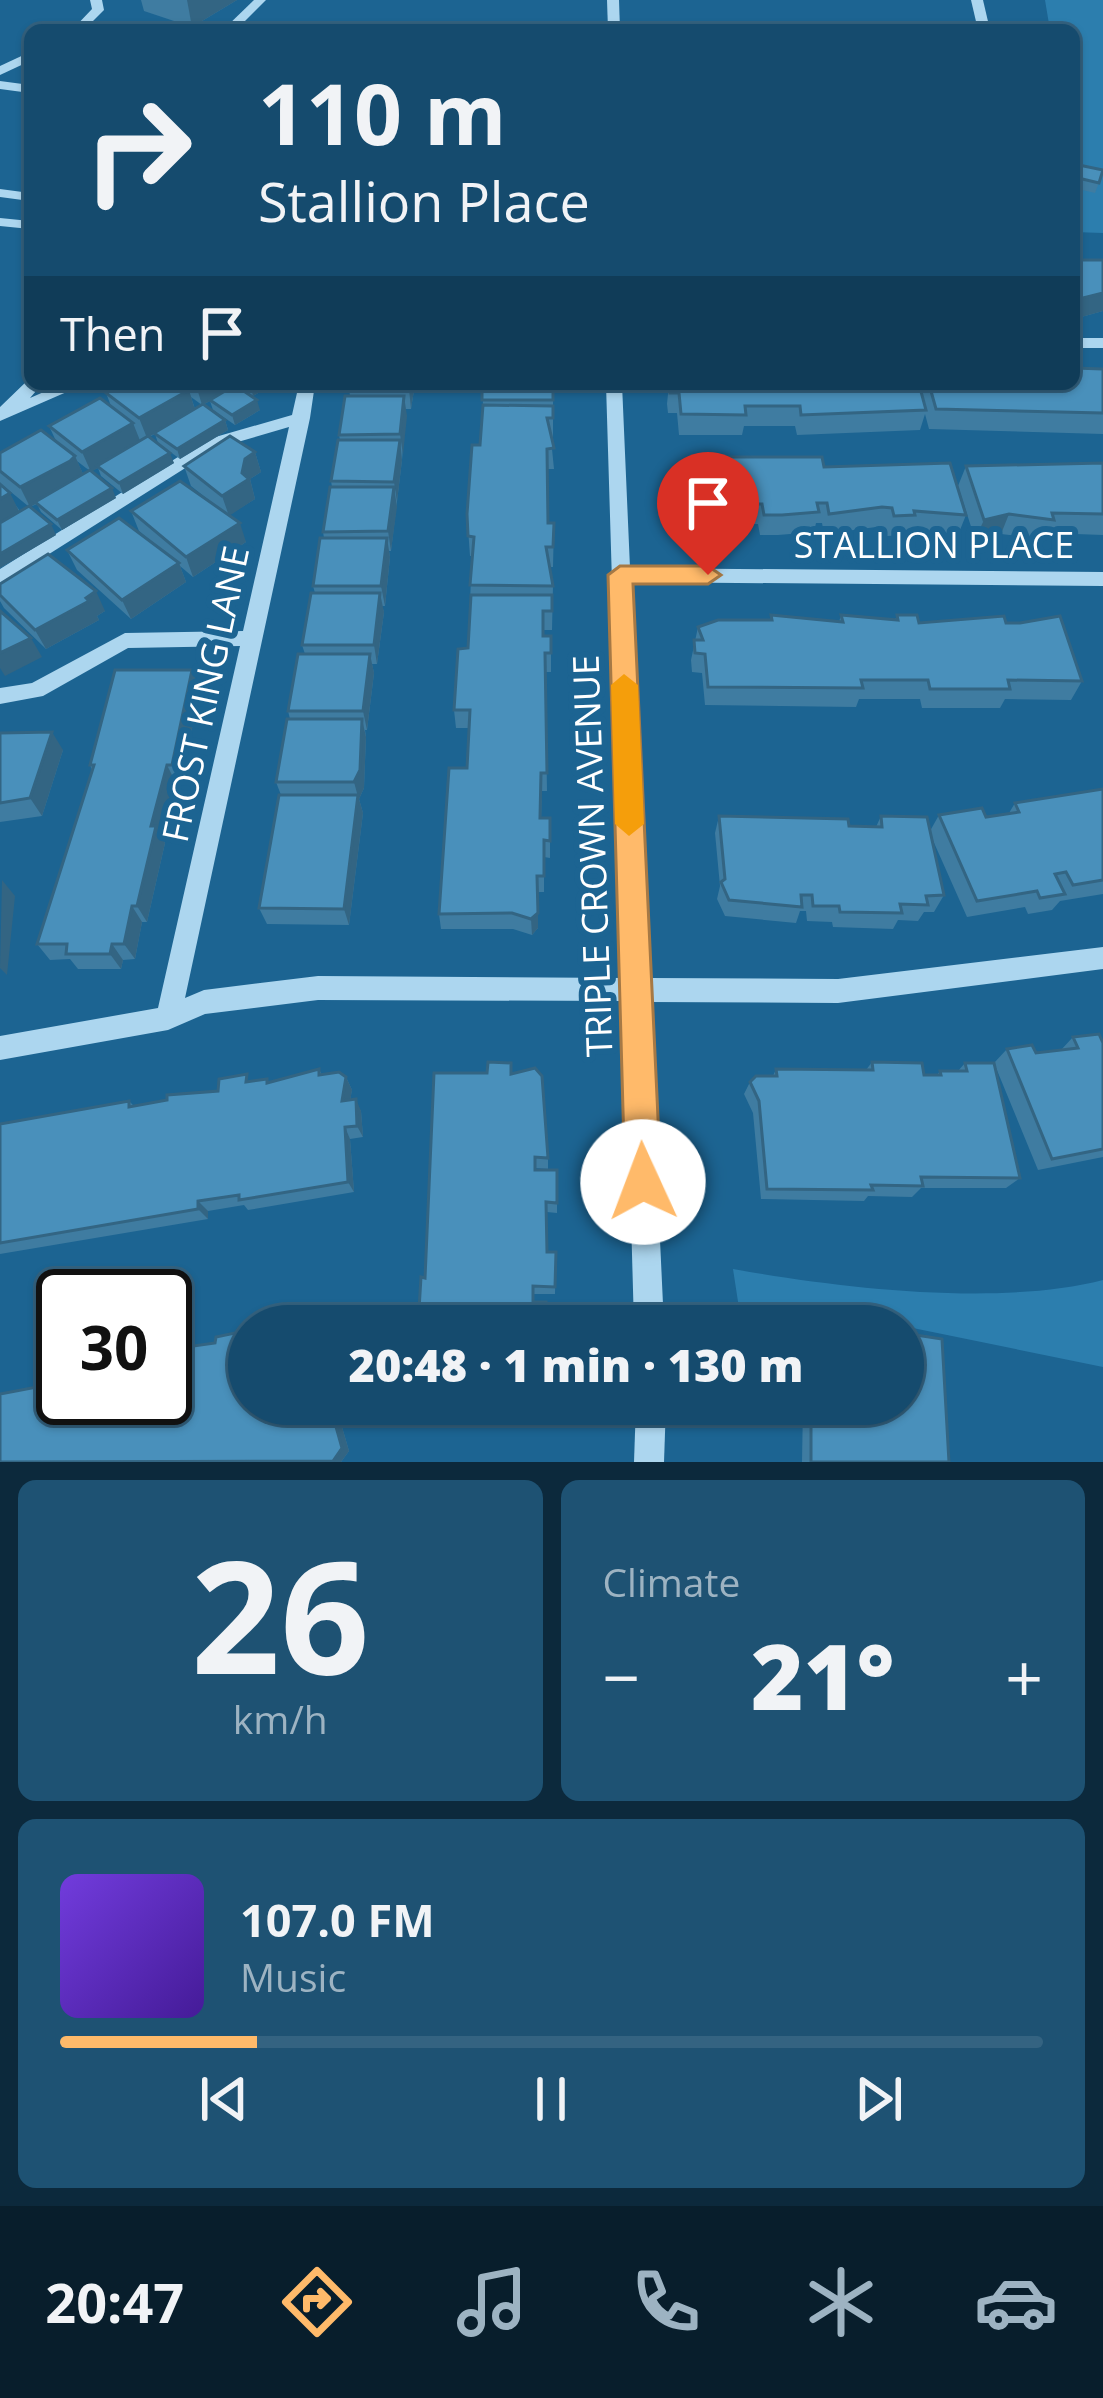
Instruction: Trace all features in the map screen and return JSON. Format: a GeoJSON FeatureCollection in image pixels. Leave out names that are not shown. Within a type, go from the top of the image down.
{"type":"FeatureCollection","features":[{"type":"Feature","properties":{"kind":"street"},"geometry":{"type":"LineString","coordinates":[[236,24],[260,0]]}},
{"type":"Feature","properties":{"kind":"street"},"geometry":{"type":"LineString","coordinates":[[0,416],[28,390]]}},
{"type":"Feature","properties":{"kind":"street"},"geometry":{"type":"LineString","coordinates":[[0,416],[63,390]]}},
{"type":"Feature","properties":{"kind":"street","name":"FROST KING LANE"},"geometry":{"type":"LineString","coordinates":[[168,1018],[307,390]]}},
{"type":"Feature","properties":{"kind":"street","name":"TRIPLE CROWN AVENUE"},"geometry":{"type":"LineString","coordinates":[[614,390],[648,1305]]}},
{"type":"Feature","properties":{"kind":"street"},"geometry":{"type":"LineString","coordinates":[[0,578],[212,444],[302,418]]}},
{"type":"Feature","properties":{"kind":"street","name":"STALLION PLACE"},"geometry":{"type":"LineString","coordinates":[[620,575],[1103,579]]}},
{"type":"Feature","properties":{"kind":"street"},"geometry":{"type":"LineString","coordinates":[[0,696],[36,690],[124,641],[250,638]]}},
{"type":"Feature","properties":{"kind":"street"},"geometry":{"type":"LineString","coordinates":[[0,1048],[168,1018],[204,1002],[318,988],[876,990],[1103,958]]}},
{"type":"Feature","properties":{"kind":"street"},"geometry":{"type":"LineString","coordinates":[[649,1462],[650,1425]]}},
{"type":"Feature","properties":{"kind":"shaded area"},"geometry":{"type":"Polygon","coordinates":[[[1045,0],[1103,0],[1103,233],[1080,232],[1080,24],[1049,24],[1045,0]]]}},
{"type":"Feature","properties":{"kind":"shaded area"},"geometry":{"type":"Polygon","coordinates":[[[733,1269],[919,1292],[1016,1292],[1103,1280],[1103,1367],[924,1330],[924,1305],[739,1305],[733,1269]]]}},
{"type":"Feature","properties":{"kind":"building"},"geometry":{"type":"Polygon","coordinates":[[[1080,165],[1103,170],[1099,183],[1080,178],[1080,165]]]}},
{"type":"Feature","properties":{"kind":"building"},"geometry":{"type":"Polygon","coordinates":[[[1080,260],[1103,260],[1103,293],[1080,298],[1080,260]]]}},
{"type":"Feature","properties":{"kind":"building"},"geometry":{"type":"Polygon","coordinates":[[[1080,368],[1103,369],[1103,413],[936,409],[931,390],[1080,390],[1080,368]]]}},
{"type":"Feature","properties":{"kind":"building"},"geometry":{"type":"Polygon","coordinates":[[[112,390],[189,390],[139,418],[106,393],[112,390]]]}},
{"type":"Feature","properties":{"kind":"building"},"geometry":{"type":"Polygon","coordinates":[[[227,390],[242,390],[257,400],[232,415],[210,400],[227,390]]]}},
{"type":"Feature","properties":{"kind":"building"},"geometry":{"type":"Polygon","coordinates":[[[482,390],[553,390],[553,400],[482,400],[482,390]]]}},
{"type":"Feature","properties":{"kind":"building"},"geometry":{"type":"Polygon","coordinates":[[[921,390],[926,410],[801,415],[800,406],[745,406],[746,415],[681,414],[679,393],[670,393],[921,390]]]}},
{"type":"Feature","properties":{"kind":"building"},"geometry":{"type":"Polygon","coordinates":[[[345,396],[404,396],[400,434],[339,435],[345,396]]]}},
{"type":"Feature","properties":{"kind":"building"},"geometry":{"type":"Polygon","coordinates":[[[100,398],[133,423],[82,452],[49,426],[100,398]]]}},
{"type":"Feature","properties":{"kind":"building"},"geometry":{"type":"Polygon","coordinates":[[[203,404],[225,420],[177,449],[154,433],[203,404]]]}},
{"type":"Feature","properties":{"kind":"building"},"geometry":{"type":"Polygon","coordinates":[[[483,405],[553,406],[553,418],[547,418],[554,448],[547,449],[553,547],[546,547],[553,586],[470,585],[474,537],[468,536],[467,514],[472,445],[480,445],[483,405]]]}},
{"type":"Feature","properties":{"kind":"building"},"geometry":{"type":"Polygon","coordinates":[[[41,430],[75,456],[20,487],[0,471],[0,453],[41,430]]]}},
{"type":"Feature","properties":{"kind":"building"},"geometry":{"type":"Polygon","coordinates":[[[148,436],[170,453],[119,483],[97,466],[148,436]]]}},
{"type":"Feature","properties":{"kind":"building"},"geometry":{"type":"Polygon","coordinates":[[[230,436],[255,452],[245,459],[242,473],[249,479],[222,496],[184,466],[230,436]]]}},
{"type":"Feature","properties":{"kind":"building"},"geometry":{"type":"Polygon","coordinates":[[[338,440],[400,440],[394,482],[331,481],[338,440]]]}},
{"type":"Feature","properties":{"kind":"building"},"geometry":{"type":"Polygon","coordinates":[[[692,457],[822,457],[824,467],[950,463],[966,515],[914,511],[915,515],[894,516],[892,508],[882,507],[829,514],[827,503],[817,503],[819,512],[782,515],[764,515],[762,504],[752,504],[753,511],[699,508],[687,480],[695,480],[692,457]]]}},
{"type":"Feature","properties":{"kind":"building"},"geometry":{"type":"Polygon","coordinates":[[[1103,463],[1103,514],[1052,513],[1054,520],[1009,514],[984,520],[966,466],[1103,463]]]}},
{"type":"Feature","properties":{"kind":"building"},"geometry":{"type":"Polygon","coordinates":[[[90,470],[112,488],[57,520],[35,502],[90,470]]]}},
{"type":"Feature","properties":{"kind":"building"},"geometry":{"type":"Polygon","coordinates":[[[180,481],[240,523],[186,557],[131,511],[180,481]]]}},
{"type":"Feature","properties":{"kind":"building"},"geometry":{"type":"Polygon","coordinates":[[[330,487],[394,487],[388,531],[323,532],[330,487]]]}},
{"type":"Feature","properties":{"kind":"building"},"geometry":{"type":"Polygon","coordinates":[[[29,506],[51,524],[0,554],[0,523],[29,506]]]}},
{"type":"Feature","properties":{"kind":"building"},"geometry":{"type":"Polygon","coordinates":[[[119,518],[179,563],[122,600],[67,550],[119,518]]]}},
{"type":"Feature","properties":{"kind":"building"},"geometry":{"type":"Polygon","coordinates":[[[320,538],[387,538],[381,586],[313,586],[320,538]]]}},
{"type":"Feature","properties":{"kind":"building"},"geometry":{"type":"Polygon","coordinates":[[[48,554],[96,591],[86,598],[89,601],[35,630],[0,595],[0,584],[48,554]]]}},
{"type":"Feature","properties":{"kind":"building"},"geometry":{"type":"Polygon","coordinates":[[[311,593],[380,593],[374,645],[302,645],[311,593]]]}},
{"type":"Feature","properties":{"kind":"building"},"geometry":{"type":"Polygon","coordinates":[[[471,595],[552,595],[552,611],[543,611],[543,636],[551,636],[551,653],[545,653],[547,773],[541,773],[540,818],[550,818],[550,841],[544,840],[544,876],[537,876],[538,913],[531,919],[512,913],[439,914],[449,768],[467,768],[470,710],[454,710],[458,649],[468,648],[471,595]]]}},
{"type":"Feature","properties":{"kind":"building"},"geometry":{"type":"Polygon","coordinates":[[[0,611],[31,638],[0,653],[0,611]]]}},
{"type":"Feature","properties":{"kind":"building"},"geometry":{"type":"Polygon","coordinates":[[[771,615],[843,622],[841,615],[898,620],[897,615],[917,615],[919,623],[1004,616],[1006,623],[1020,623],[1060,616],[1082,681],[1008,680],[1010,689],[930,689],[928,680],[861,680],[863,688],[708,687],[705,654],[695,653],[694,640],[703,640],[698,627],[718,620],[772,620],[771,615]]]}},
{"type":"Feature","properties":{"kind":"building"},"geometry":{"type":"Polygon","coordinates":[[[298,654],[370,654],[363,711],[288,711],[298,654]]]}},
{"type":"Feature","properties":{"kind":"building"},"geometry":{"type":"Polygon","coordinates":[[[115,670],[192,670],[124,944],[112,944],[110,954],[66,954],[67,944],[37,944],[94,765],[90,765],[115,670]]]}},
{"type":"Feature","properties":{"kind":"building"},"geometry":{"type":"Polygon","coordinates":[[[287,719],[362,719],[360,770],[354,782],[276,782],[287,719]]]}},
{"type":"Feature","properties":{"kind":"building"},"geometry":{"type":"Polygon","coordinates":[[[52,732],[30,798],[0,803],[0,733],[52,732]]]}},
{"type":"Feature","properties":{"kind":"building"},"geometry":{"type":"Polygon","coordinates":[[[1103,789],[1103,880],[1073,885],[1066,872],[1055,874],[1065,894],[1040,898],[1037,891],[977,901],[939,815],[982,808],[986,817],[1019,812],[1015,803],[1103,789]]]}},
{"type":"Feature","properties":{"kind":"building"},"geometry":{"type":"Polygon","coordinates":[[[279,795],[358,795],[344,909],[259,908],[279,795]]]}},
{"type":"Feature","properties":{"kind":"building"},"geometry":{"type":"Polygon","coordinates":[[[719,816],[848,819],[849,826],[882,827],[881,816],[927,817],[944,895],[926,896],[928,905],[900,904],[902,913],[840,912],[839,906],[813,906],[812,895],[801,895],[802,907],[729,900],[721,882],[725,879],[719,816]]]}},
{"type":"Feature","properties":{"kind":"building"},"geometry":{"type":"Polygon","coordinates":[[[1099,1034],[1103,1043],[1103,1149],[1052,1159],[1007,1049],[1032,1045],[1036,1053],[1078,1048],[1073,1037],[1099,1034]]]}},
{"type":"Feature","properties":{"kind":"building"},"geometry":{"type":"Polygon","coordinates":[[[488,1062],[511,1063],[511,1074],[535,1068],[542,1076],[548,1158],[535,1157],[535,1170],[557,1170],[557,1203],[546,1202],[547,1252],[556,1252],[555,1287],[533,1286],[533,1302],[546,1305],[419,1305],[421,1277],[425,1278],[434,1073],[487,1073],[488,1062]]]}},
{"type":"Feature","properties":{"kind":"building"},"geometry":{"type":"Polygon","coordinates":[[[872,1062],[922,1063],[924,1075],[967,1071],[965,1063],[994,1063],[1020,1178],[921,1177],[923,1186],[871,1185],[873,1190],[767,1189],[759,1101],[750,1082],[756,1076],[777,1076],[776,1069],[873,1070],[872,1062]]]}},
{"type":"Feature","properties":{"kind":"building"},"geometry":{"type":"Polygon","coordinates":[[[319,1069],[319,1075],[339,1072],[346,1077],[342,1101],[356,1099],[357,1126],[345,1127],[348,1182],[239,1200],[239,1195],[198,1201],[198,1209],[0,1243],[0,1124],[129,1101],[129,1107],[167,1100],[167,1095],[218,1091],[219,1079],[247,1074],[246,1082],[267,1079],[267,1083],[319,1069]]]}},
{"type":"Feature","properties":{"kind":"building"},"geometry":{"type":"Polygon","coordinates":[[[228,1334],[228,1425],[336,1425],[342,1448],[333,1461],[0,1462],[0,1394],[36,1387],[36,1425],[192,1425],[192,1346],[215,1343],[216,1337],[228,1334]]]}},
{"type":"Feature","properties":{"kind":"building"},"geometry":{"type":"Polygon","coordinates":[[[924,1336],[942,1339],[949,1462],[811,1462],[811,1425],[924,1425],[924,1336]]]}},
{"type":"Feature","properties":{"kind":"slow traffic"},"geometry":{"type":"LineString","coordinates":[[624,685],[629,824]]}},
{"type":"Feature","properties":{"kind":"route"},"geometry":{"type":"LineString","coordinates":[[643,1182],[620,575],[708,575]]}}]}
